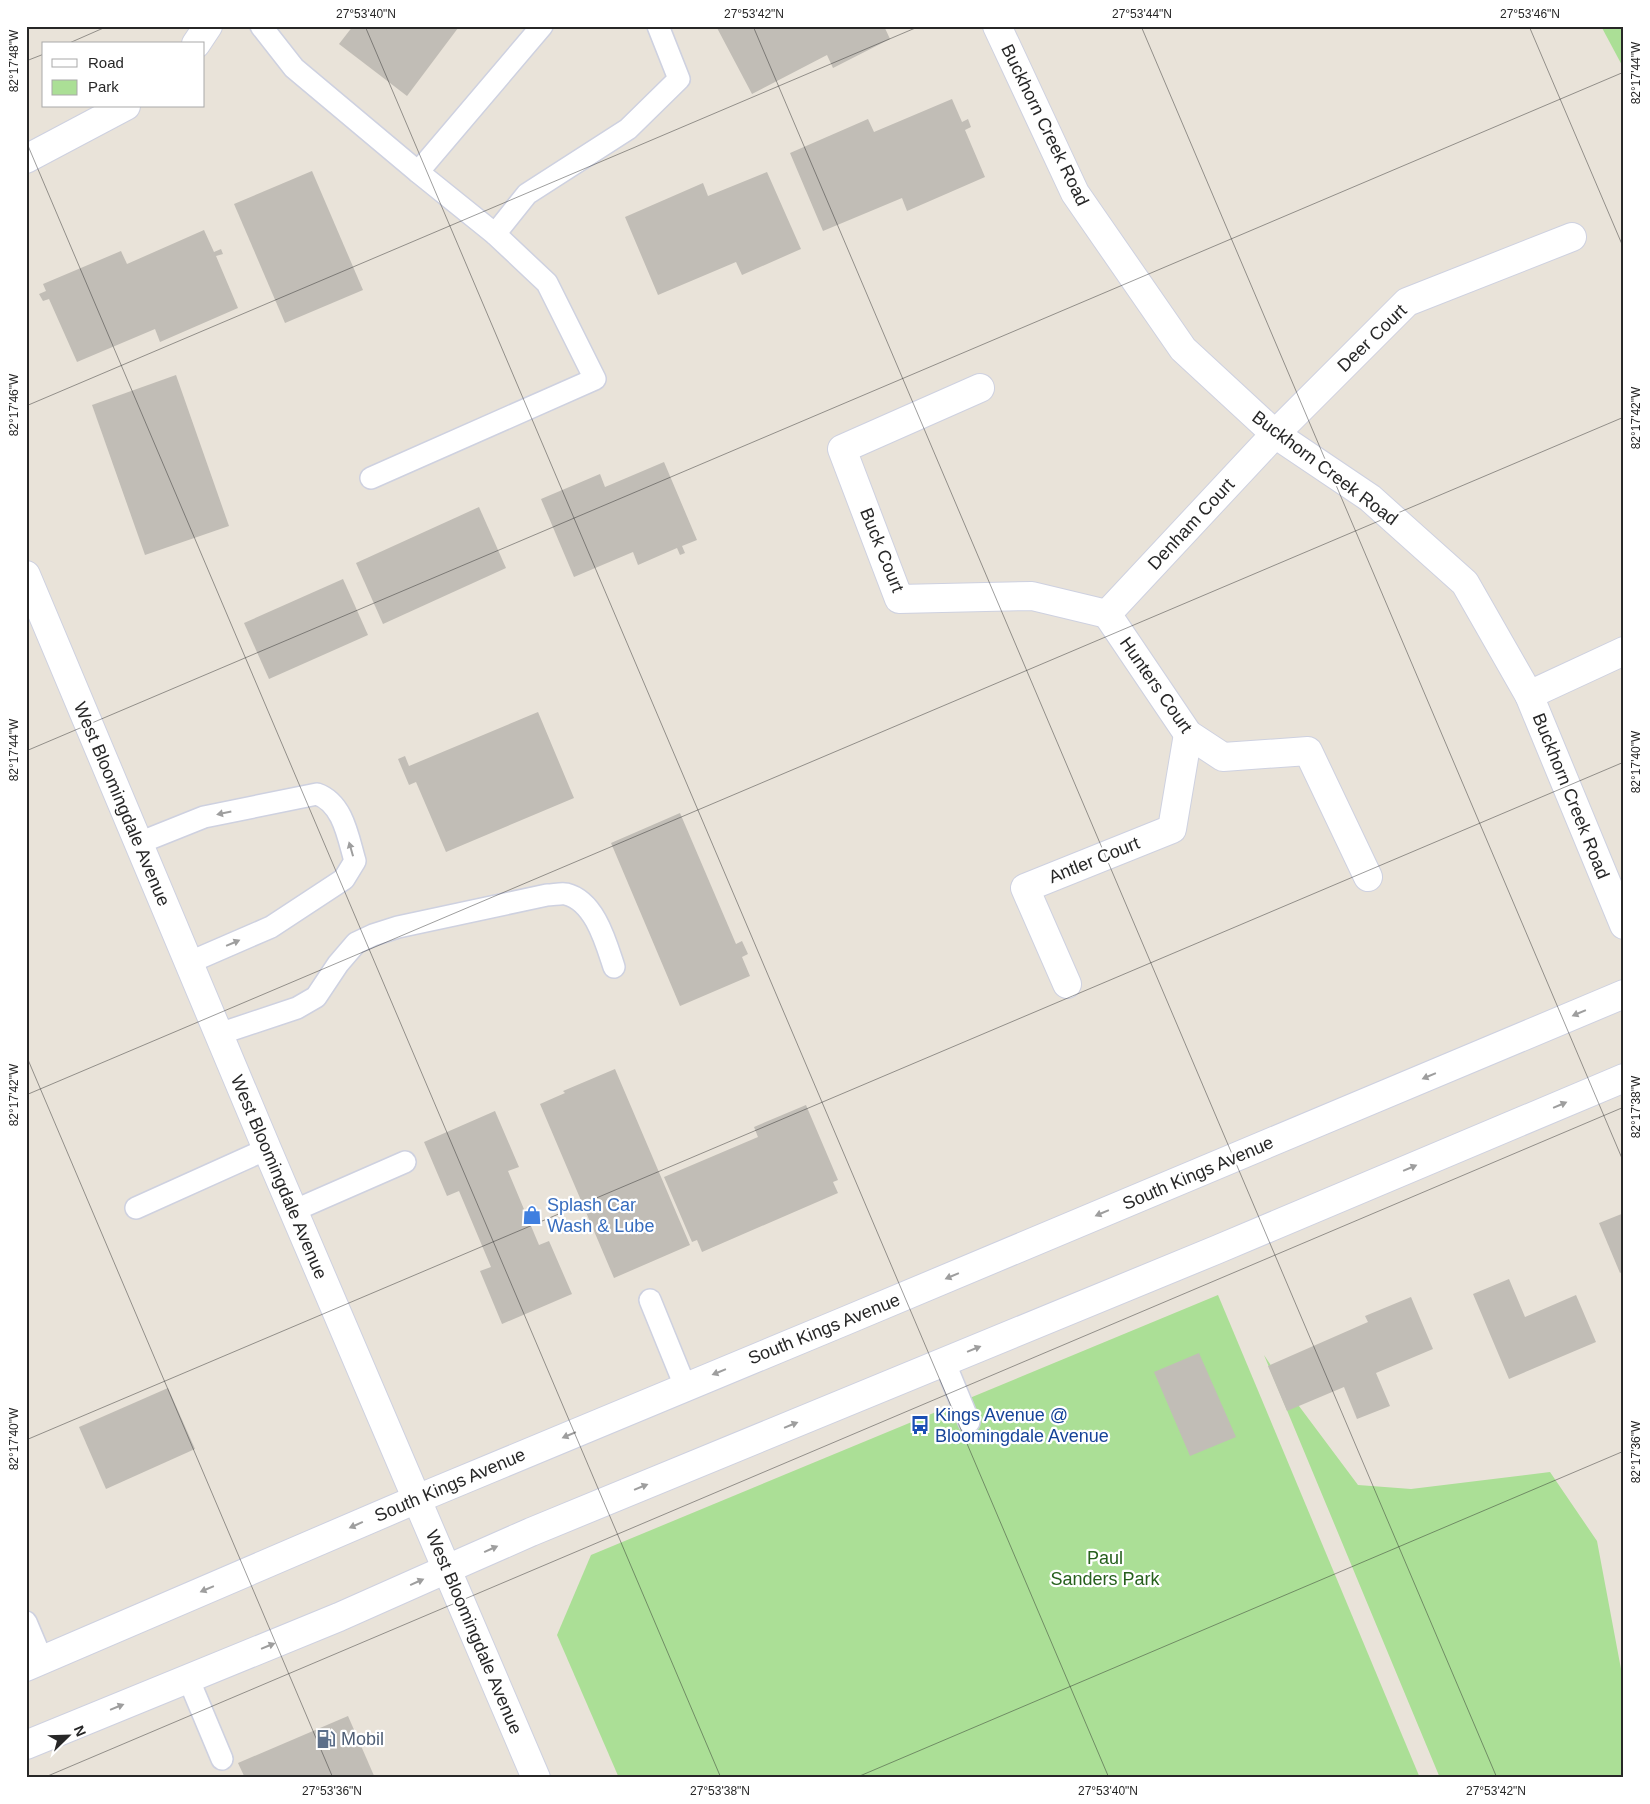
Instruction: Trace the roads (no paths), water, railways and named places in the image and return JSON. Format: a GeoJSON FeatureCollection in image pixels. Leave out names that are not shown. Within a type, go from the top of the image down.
{"type":"FeatureCollection","features":[{"type":"Feature","properties":{"kind":"street"},"geometry":{"type":"LineString","coordinates":[[197,42],[208,26]]}},
{"type":"Feature","properties":{"kind":"street","name":"Buckhorn Creek Road"},"geometry":{"type":"LineString","coordinates":[[997,26],[1075,193],[1182,349],[1275,434],[1370,498],[1465,582],[1529,694],[1624,925]]}},
{"type":"Feature","properties":{"kind":"street"},"geometry":{"type":"LineString","coordinates":[[26,159],[122,108]]}},
{"type":"Feature","properties":{"kind":"street","name":"Deer Court"},"geometry":{"type":"LineString","coordinates":[[1275,434],[1407,302],[1572,237]]}},
{"type":"Feature","properties":{"kind":"street","name":"Buck Court"},"geometry":{"type":"LineString","coordinates":[[980,388],[842,449],[899,599],[1032,596],[1107,614]]}},
{"type":"Feature","properties":{"kind":"street","name":"Denham Court"},"geometry":{"type":"LineString","coordinates":[[1107,614],[1275,434]]}},
{"type":"Feature","properties":{"kind":"street","name":"West Bloomingdale Avenue"},"geometry":{"type":"LineString","coordinates":[[26,575],[293,1211],[536,1778]]}},
{"type":"Feature","properties":{"kind":"street","name":"Hunters Court"},"geometry":{"type":"LineString","coordinates":[[1107,614],[1188,734],[1223,757],[1308,751],[1368,878]]}},
{"type":"Feature","properties":{"kind":"street"},"geometry":{"type":"LineString","coordinates":[[1529,694],[1624,651]]}},
{"type":"Feature","properties":{"kind":"street","name":"Antler Court"},"geometry":{"type":"LineString","coordinates":[[1066,984],[1026,888],[1172,829],[1188,734]]}},
{"type":"Feature","properties":{"kind":"street","name":"South Kings Avenue"},"geometry":{"type":"LineString","coordinates":[[34,1663],[417,1498],[846,1321],[1624,994]]}},
{"type":"Feature","properties":{"kind":"street"},"geometry":{"type":"LineString","coordinates":[[26,1745],[347,1613],[531,1532],[1224,1246],[1624,1078]]}},
{"type":"Feature","properties":{"kind":"lane"},"geometry":{"type":"LineString","coordinates":[[261,26],[294,68],[495,234],[547,283],[595,379],[371,478]]}},
{"type":"Feature","properties":{"kind":"lane"},"geometry":{"type":"LineString","coordinates":[[418,172],[542,26]]}},
{"type":"Feature","properties":{"kind":"lane"},"geometry":{"type":"LineString","coordinates":[[495,234],[527,194],[628,129],[679,79],[658,26]]}},
{"type":"Feature","properties":{"kind":"lane"},"geometry":{"type":"LineString","coordinates":[[139,843],[204,817],[317,794],[326,797],[342,818],[355,861],[344,879],[271,927],[188,962]]}},
{"type":"Feature","properties":{"kind":"lane"},"geometry":{"type":"LineString","coordinates":[[219,1034],[297,1008],[316,997],[338,964],[356,943],[373,935],[398,927],[547,895],[567,894],[586,904],[600,929],[614,967]]}},
{"type":"Feature","properties":{"kind":"lane"},"geometry":{"type":"LineString","coordinates":[[136,1208],[267,1149]]}},
{"type":"Feature","properties":{"kind":"lane"},"geometry":{"type":"LineString","coordinates":[[293,1211],[405,1162]]}},
{"type":"Feature","properties":{"kind":"lane"},"geometry":{"type":"LineString","coordinates":[[650,1300],[685,1386]]}},
{"type":"Feature","properties":{"kind":"lane"},"geometry":{"type":"LineString","coordinates":[[944,1361],[970,1422]]}},
{"type":"Feature","properties":{"kind":"lane"},"geometry":{"type":"LineString","coordinates":[[26,1622],[34,1663]]}},
{"type":"Feature","properties":{"kind":"lane"},"geometry":{"type":"LineString","coordinates":[[188,1678],[222,1759]]}},
{"type":"Feature","properties":{"kind":"place","name":"Splash Car Wash & Lube"},"geometry":{"type":"Point","coordinates":[532,1215]}},
{"type":"Feature","properties":{"kind":"place","name":"Kings Avenue @ Bloomingdale Avenue"},"geometry":{"type":"Point","coordinates":[920,1425]}},
{"type":"Feature","properties":{"kind":"place","name":"Mobil"},"geometry":{"type":"Point","coordinates":[326,1739]}},
{"type":"Feature","properties":{"kind":"park label","name":"Paul Sanders Park"},"geometry":{"type":"Point","coordinates":[1105,1568]}}]}
